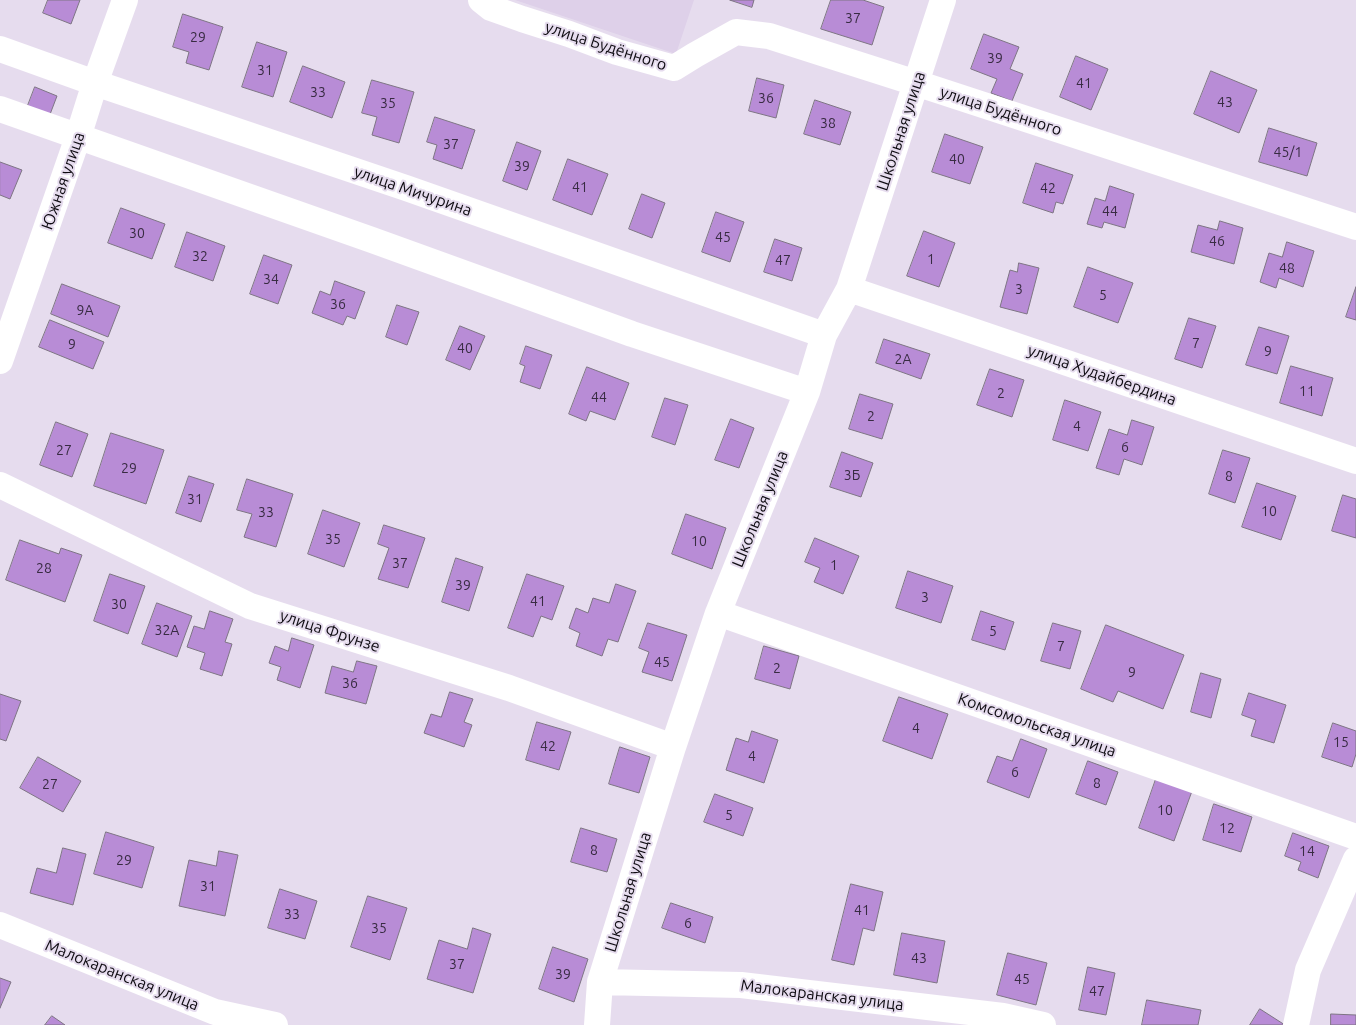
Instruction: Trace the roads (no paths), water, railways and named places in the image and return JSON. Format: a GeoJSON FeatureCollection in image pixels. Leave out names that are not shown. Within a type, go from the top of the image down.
{"type":"FeatureCollection","features":[{"type":"Feature","properties":{"kind":"street","name":"Южная улица"},"geometry":{"type":"LineString","coordinates":[[0,361],[78,137],[94,84],[125,0]]}},
{"type":"Feature","properties":{"kind":"street","name":"улица Будённого"},"geometry":{"type":"LineString","coordinates":[[481,0],[491,8],[522,20],[569,34],[617,52],[674,68],[736,32],[769,36],[1356,227]]}},
{"type":"Feature","properties":{"kind":"street","name":"Школьная улица"},"geometry":{"type":"LineString","coordinates":[[596,1025],[600,982],[673,747],[718,612],[807,392],[824,335],[849,289],[943,0]]}},
{"type":"Feature","properties":{"kind":"street","name":"улица Мичурина"},"geometry":{"type":"LineString","coordinates":[[0,49],[94,84],[397,185],[824,335]]}},
{"type":"Feature","properties":{"kind":"street"},"geometry":{"type":"LineString","coordinates":[[0,110],[372,240],[632,334],[807,392]]}},
{"type":"Feature","properties":{"kind":"street","name":"улица Худайбердина"},"geometry":{"type":"LineString","coordinates":[[849,289],[1356,461]]}},
{"type":"Feature","properties":{"kind":"street","name":"улица Фрунзе"},"geometry":{"type":"LineString","coordinates":[[0,485],[250,606],[509,688],[673,747]]}},
{"type":"Feature","properties":{"kind":"street","name":"Комсомольская улица"},"geometry":{"type":"LineString","coordinates":[[718,612],[1356,837]]}},
{"type":"Feature","properties":{"kind":"street"},"geometry":{"type":"LineString","coordinates":[[1296,1025],[1308,970],[1356,859]]}},
{"type":"Feature","properties":{"kind":"street","name":"Малокаранская улица"},"geometry":{"type":"LineString","coordinates":[[0,926],[209,1019],[275,1025]]}},
{"type":"Feature","properties":{"kind":"street","name":"Малокаранская улица"},"geometry":{"type":"LineString","coordinates":[[600,982],[741,985],[1003,1016],[1043,1025]]}}]}
